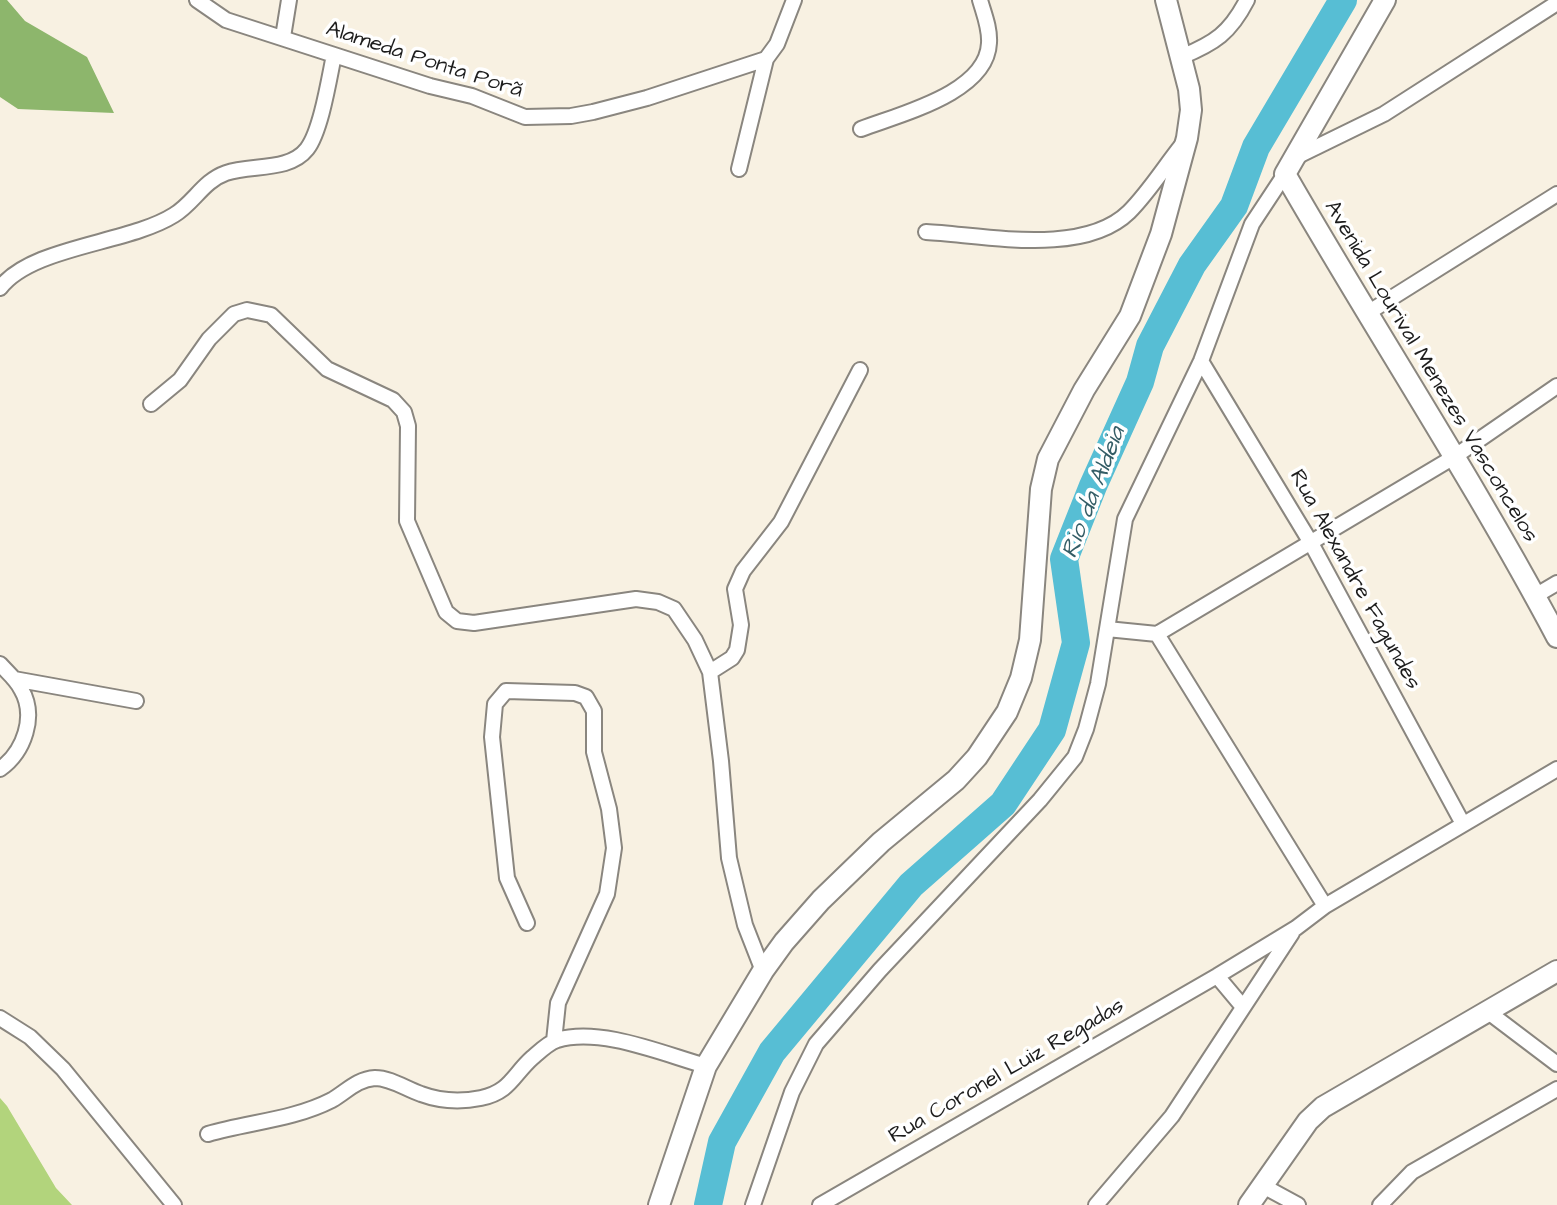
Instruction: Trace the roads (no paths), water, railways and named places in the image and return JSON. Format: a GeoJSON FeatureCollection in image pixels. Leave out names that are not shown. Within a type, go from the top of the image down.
{"type":"FeatureCollection","features":[{"type":"Feature","properties":{"kind":"street","name":"Alameda Ponta Porã"},"geometry":{"type":"LineString","coordinates":[[197,0],[226,20],[430,86],[472,96],[525,117],[593,112],[647,98],[766,59]]}},
{"type":"Feature","properties":{"kind":"street"},"geometry":{"type":"LineString","coordinates":[[283,37],[289,0]]}},
{"type":"Feature","properties":{"kind":"street"},"geometry":{"type":"LineString","coordinates":[[739,169],[766,59],[777,44],[794,0]]}},
{"type":"Feature","properties":{"kind":"street"},"geometry":{"type":"LineString","coordinates":[[861,129],[927,104],[961,87],[980,72],[990,44],[980,0]]}},
{"type":"Feature","properties":{"kind":"street"},"geometry":{"type":"LineString","coordinates":[[659,1205],[706,1066],[763,971],[821,900],[881,842],[956,780],[977,757],[1007,712],[1021,678],[1030,640],[1041,489],[1048,459],[1084,390],[1130,316],[1143,287],[1187,138],[1190,100],[1166,0]]}},
{"type":"Feature","properties":{"kind":"street"},"geometry":{"type":"LineString","coordinates":[[1181,57],[1223,36],[1247,0]]}},
{"type":"Feature","properties":{"kind":"street"},"geometry":{"type":"LineString","coordinates":[[753,1205],[792,1092],[803,1066],[822,1037],[880,970],[1040,800],[1075,757],[1092,708],[1125,519],[1201,361],[1252,224],[1290,165],[1385,0]]}},
{"type":"Feature","properties":{"kind":"street"},"geometry":{"type":"LineString","coordinates":[[1290,165],[1384,114],[1557,3]]}},
{"type":"Feature","properties":{"kind":"street"},"geometry":{"type":"LineString","coordinates":[[0,288],[29,266],[175,215],[211,180],[226,173],[287,163],[300,157],[315,134],[334,55]]}},
{"type":"Feature","properties":{"kind":"street"},"geometry":{"type":"LineString","coordinates":[[926,232],[1008,239],[1051,239],[1089,234],[1112,225],[1129,212],[1187,138]]}},
{"type":"Feature","properties":{"kind":"street","name":"Avenida Lourival Menezes Vasconcelos"},"geometry":{"type":"LineString","coordinates":[[1290,165],[1366,314],[1454,457],[1557,637]]}},
{"type":"Feature","properties":{"kind":"street"},"geometry":{"type":"LineString","coordinates":[[1366,314],[1557,194]]}},
{"type":"Feature","properties":{"kind":"street"},"geometry":{"type":"LineString","coordinates":[[151,404],[180,380],[209,339],[234,314],[247,310],[271,315],[327,369],[393,400],[404,412],[408,426],[407,521],[446,612],[457,621],[474,623],[636,599],[658,602],[674,609],[695,640],[710,672],[729,858],[745,925],[763,971]]}},
{"type":"Feature","properties":{"kind":"street","name":"Rua Alexandre Fagundes"},"geometry":{"type":"LineString","coordinates":[[1201,361],[1311,543],[1463,824]]}},
{"type":"Feature","properties":{"kind":"street"},"geometry":{"type":"LineString","coordinates":[[710,672],[732,658],[737,650],[741,625],[735,589],[743,571],[781,522],[860,370]]}},
{"type":"Feature","properties":{"kind":"street"},"geometry":{"type":"LineString","coordinates":[[1107,629],[1157,634],[1454,457],[1557,386]]}},
{"type":"Feature","properties":{"kind":"street"},"geometry":{"type":"LineString","coordinates":[[1535,596],[1557,583]]}},
{"type":"Feature","properties":{"kind":"street"},"geometry":{"type":"LineString","coordinates":[[1157,634],[1325,906]]}},
{"type":"Feature","properties":{"kind":"street"},"geometry":{"type":"LineString","coordinates":[[0,664],[23,690],[28,708],[24,739],[18,752],[0,769]]}},
{"type":"Feature","properties":{"kind":"street"},"geometry":{"type":"LineString","coordinates":[[14,679],[136,701]]}},
{"type":"Feature","properties":{"kind":"street"},"geometry":{"type":"LineString","coordinates":[[527,923],[507,878],[492,737],[495,704],[506,691],[575,693],[592,703],[594,752],[609,809],[614,848],[607,894],[558,1003],[554,1041]]}},
{"type":"Feature","properties":{"kind":"street","name":"Rua Coronel Luiz Regadas"},"geometry":{"type":"LineString","coordinates":[[820,1205],[1217,976],[1296,928],[1325,906],[1557,769]]}},
{"type":"Feature","properties":{"kind":"street","name":"Rua Coronel Luiz Regadas"},"geometry":{"type":"LineString","coordinates":[[1096,1205],[1172,1116],[1296,928]]}},
{"type":"Feature","properties":{"kind":"street"},"geometry":{"type":"LineString","coordinates":[[1249,1205],[1308,1121],[1323,1107],[1557,971]]}},
{"type":"Feature","properties":{"kind":"street"},"geometry":{"type":"LineString","coordinates":[[1217,976],[1243,1007]]}},
{"type":"Feature","properties":{"kind":"street"},"geometry":{"type":"LineString","coordinates":[[1487,1011],[1557,1064]]}},
{"type":"Feature","properties":{"kind":"street"},"geometry":{"type":"LineString","coordinates":[[0,1018],[30,1037],[63,1069],[174,1205]]}},
{"type":"Feature","properties":{"kind":"street"},"geometry":{"type":"LineString","coordinates":[[208,1134],[312,1109],[357,1083],[372,1078],[385,1079],[438,1100],[483,1098],[505,1089],[529,1061],[554,1041],[579,1036],[604,1038],[706,1066]]}},
{"type":"Feature","properties":{"kind":"street"},"geometry":{"type":"LineString","coordinates":[[1380,1205],[1412,1172],[1557,1089]]}},
{"type":"Feature","properties":{"kind":"street"},"geometry":{"type":"LineString","coordinates":[[1263,1186],[1298,1205]]}},
{"type":"Feature","properties":{"kind":"waterway","name":"Rio da Aldeia"},"geometry":{"type":"LineString","coordinates":[[708,1205],[722,1142],[772,1052],[911,885],[1003,804],[1052,730],[1076,643],[1064,559],[1093,486],[1140,382],[1150,346],[1192,265],[1234,206],[1256,147],[1343,0]]}}]}
